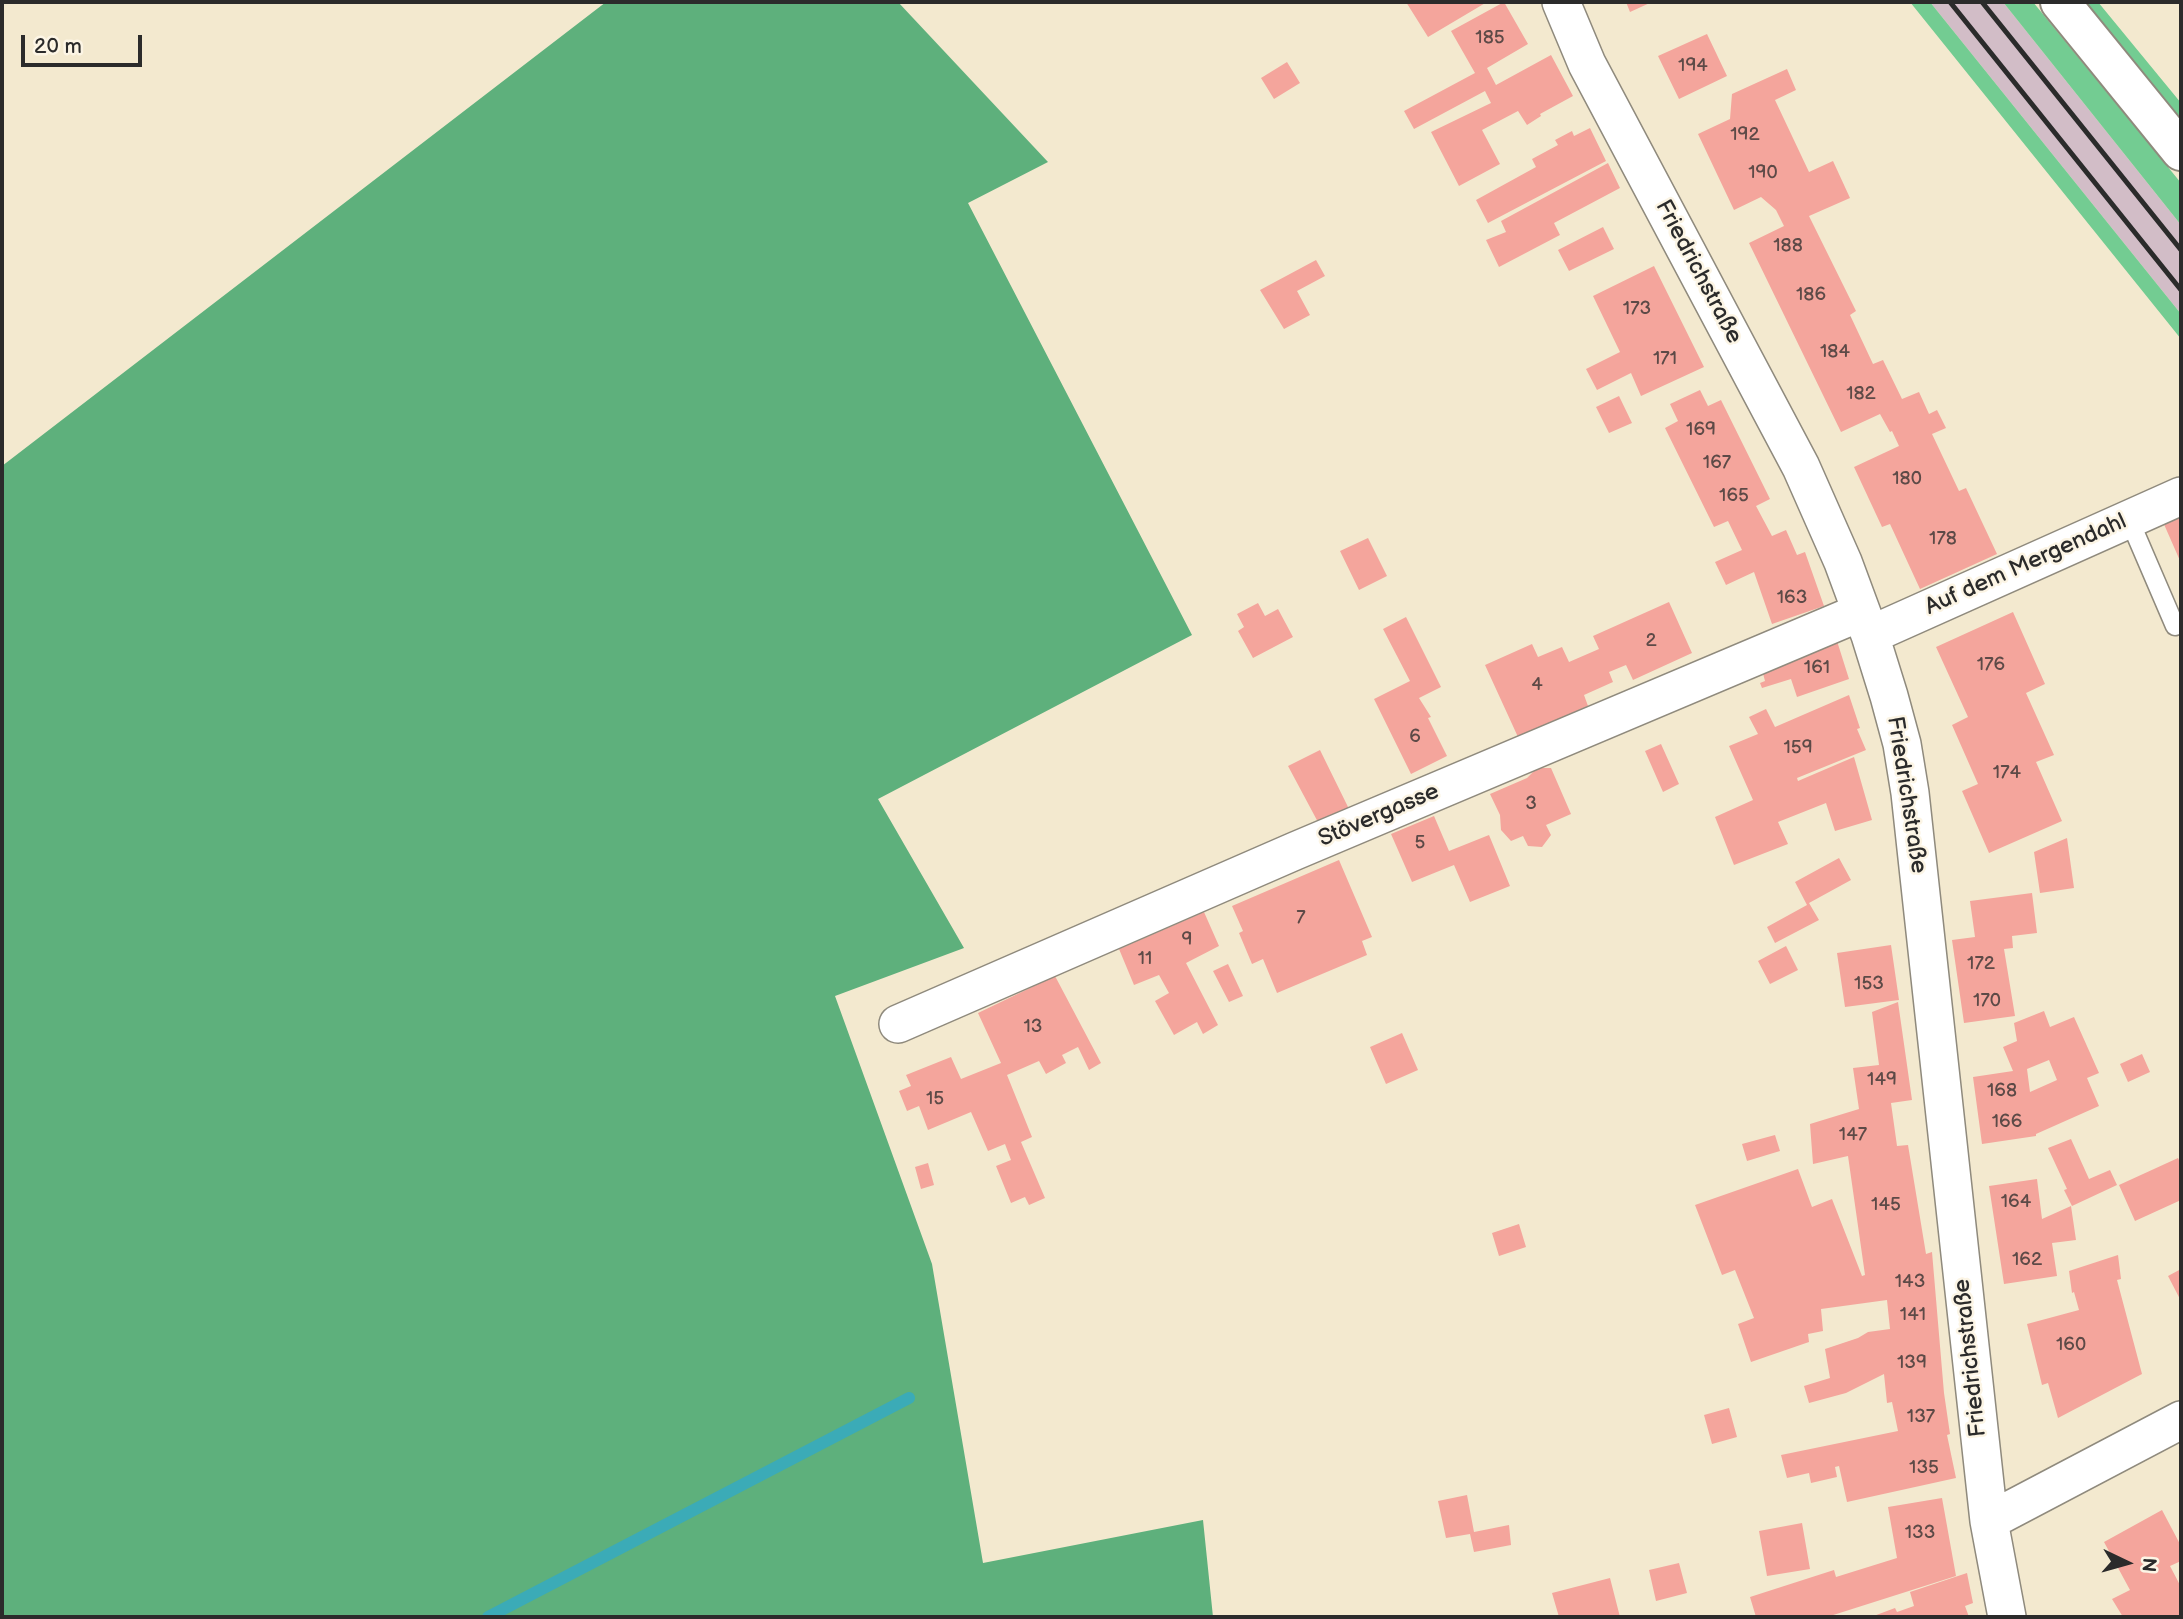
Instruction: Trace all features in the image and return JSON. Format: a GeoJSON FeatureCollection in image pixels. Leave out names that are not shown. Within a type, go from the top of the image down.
{"type":"FeatureCollection","features":[{"type":"Feature","properties":{"kind":"street","name":"Friedrichstraße"},"geometry":{"type":"LineString","coordinates":[[1561,2],[1587,64],[1801,467],[1843,562],[1889,696],[1906,768],[1989,1521],[2007,1617]]}},
{"type":"Feature","properties":{"kind":"street"},"geometry":{"type":"LineString","coordinates":[[2060,2],[2181,151]]}},
{"type":"Feature","properties":{"kind":"street","name":"Auf dem Mergendahl"},"geometry":{"type":"LineString","coordinates":[[1866,623],[2181,496]]}},
{"type":"Feature","properties":{"kind":"street","name":"Stövergasse"},"geometry":{"type":"LineString","coordinates":[[898,1024],[1295,851],[1866,623]]}},
{"type":"Feature","properties":{"kind":"street"},"geometry":{"type":"LineString","coordinates":[[1989,1521],[2181,1420]]}},
{"type":"Feature","properties":{"kind":"lane"},"geometry":{"type":"LineString","coordinates":[[2129,519],[2175,626]]}},
{"type":"Feature","properties":{"kind":"shaded area"},"geometry":{"type":"Polygon","coordinates":[[[1930,2],[2003,2],[2181,225],[2181,314],[1930,2]]]}},
{"type":"Feature","properties":{"kind":"green space"},"geometry":{"type":"Polygon","coordinates":[[[606,2],[898,2],[1048,162],[968,203],[1192,635],[878,799],[964,948],[835,996],[932,1264],[983,1563],[1203,1520],[1213,1617],[2,1617],[2,466],[606,2]]]}},
{"type":"Feature","properties":{"kind":"green space"},"geometry":{"type":"Polygon","coordinates":[[[1910,2],[1930,2],[2181,314],[2181,339],[1910,2]]]}},
{"type":"Feature","properties":{"kind":"green space"},"geometry":{"type":"Polygon","coordinates":[[[2003,2],[2033,2],[2181,183],[2181,225],[2003,2]]]}},
{"type":"Feature","properties":{"kind":"green space"},"geometry":{"type":"Polygon","coordinates":[[[2084,2],[2098,2],[2181,103],[2181,121],[2084,2]]]}},
{"type":"Feature","properties":{"kind":"building"},"geometry":{"type":"Polygon","coordinates":[[[1406,2],[1487,2],[1428,37],[1406,2]]]}},
{"type":"Feature","properties":{"kind":"building"},"geometry":{"type":"Polygon","coordinates":[[[1504,2],[1528,44],[1487,68],[1496,85],[1551,55],[1573,96],[1540,114],[1541,116],[1527,125],[1518,111],[1482,130],[1500,164],[1459,186],[1431,132],[1491,103],[1485,91],[1414,129],[1404,111],[1475,73],[1451,31],[1504,2]]]}},
{"type":"Feature","properties":{"kind":"building"},"geometry":{"type":"Polygon","coordinates":[[[1626,2],[1652,2],[1630,12],[1626,2]]]}},
{"type":"Feature","properties":{"kind":"building"},"geometry":{"type":"Polygon","coordinates":[[[1707,34],[1727,76],[1679,99],[1658,56],[1707,34]]]}},
{"type":"Feature","properties":{"kind":"building"},"geometry":{"type":"Polygon","coordinates":[[[1287,62],[1300,83],[1274,99],[1261,78],[1287,62]]]}},
{"type":"Feature","properties":{"kind":"building"},"geometry":{"type":"Polygon","coordinates":[[[1787,69],[1796,90],[1775,100],[1809,172],[1833,161],[1850,198],[1809,216],[1856,311],[1850,315],[1873,364],[1883,360],[1902,399],[1919,392],[1929,414],[1937,410],[1946,428],[1932,434],[1959,491],[1966,488],[1997,554],[1920,589],[1890,524],[1882,527],[1854,467],[1899,446],[1892,431],[1890,432],[1880,414],[1841,432],[1749,243],[1784,226],[1776,210],[1761,197],[1734,210],[1698,134],[1730,119],[1732,94],[1787,69]]]}},
{"type":"Feature","properties":{"kind":"building"},"geometry":{"type":"Polygon","coordinates":[[[1590,128],[1606,161],[1488,223],[1476,200],[1536,167],[1532,159],[1558,145],[1555,140],[1572,131],[1574,136],[1590,128]]]}},
{"type":"Feature","properties":{"kind":"building"},"geometry":{"type":"Polygon","coordinates":[[[1608,163],[1620,188],[1554,223],[1560,235],[1499,267],[1486,240],[1506,232],[1501,221],[1608,163]]]}},
{"type":"Feature","properties":{"kind":"building"},"geometry":{"type":"Polygon","coordinates":[[[1603,227],[1614,249],[1569,271],[1558,250],[1603,227]]]}},
{"type":"Feature","properties":{"kind":"building"},"geometry":{"type":"Polygon","coordinates":[[[1316,260],[1325,276],[1297,291],[1310,315],[1284,329],[1260,290],[1316,260]]]}},
{"type":"Feature","properties":{"kind":"building"},"geometry":{"type":"Polygon","coordinates":[[[1654,266],[1704,367],[1641,396],[1631,373],[1597,390],[1586,369],[1620,352],[1593,296],[1654,266]]]}},
{"type":"Feature","properties":{"kind":"building"},"geometry":{"type":"Polygon","coordinates":[[[1700,390],[1708,406],[1721,400],[1770,499],[1756,506],[1772,536],[1786,530],[1797,555],[1805,552],[1824,606],[1772,624],[1754,572],[1726,585],[1715,562],[1742,550],[1728,521],[1714,527],[1665,428],[1678,421],[1670,404],[1700,390]]]}},
{"type":"Feature","properties":{"kind":"building"},"geometry":{"type":"Polygon","coordinates":[[[1619,396],[1632,423],[1609,433],[1596,407],[1619,396]]]}},
{"type":"Feature","properties":{"kind":"building"},"geometry":{"type":"Polygon","coordinates":[[[2181,514],[2181,563],[2163,522],[2181,514]]]}},
{"type":"Feature","properties":{"kind":"building"},"geometry":{"type":"Polygon","coordinates":[[[1368,538],[1387,576],[1359,590],[1340,551],[1368,538]]]}},
{"type":"Feature","properties":{"kind":"building"},"geometry":{"type":"Polygon","coordinates":[[[1669,602],[1692,653],[1633,680],[1626,665],[1609,672],[1613,682],[1584,695],[1588,706],[1518,737],[1485,665],[1532,644],[1538,657],[1562,647],[1569,662],[1599,649],[1593,636],[1669,602]]]}},
{"type":"Feature","properties":{"kind":"building"},"geometry":{"type":"Polygon","coordinates":[[[1258,603],[1265,616],[1278,609],[1293,637],[1253,658],[1238,631],[1244,627],[1237,614],[1258,603]]]}},
{"type":"Feature","properties":{"kind":"building"},"geometry":{"type":"Polygon","coordinates":[[[2013,612],[2045,684],[2026,693],[2054,755],[2036,762],[2062,821],[1989,853],[1962,791],[1978,784],[1952,725],[1968,717],[1936,647],[2013,612]]]}},
{"type":"Feature","properties":{"kind":"building"},"geometry":{"type":"Polygon","coordinates":[[[1406,617],[1441,687],[1419,698],[1431,717],[1428,718],[1447,756],[1411,774],[1374,699],[1410,681],[1383,629],[1406,617]]]}},
{"type":"Feature","properties":{"kind":"building"},"geometry":{"type":"Polygon","coordinates":[[[1837,641],[1849,679],[1797,697],[1791,679],[1762,688],[1760,683],[1765,681],[1761,666],[1837,641]]]}},
{"type":"Feature","properties":{"kind":"building"},"geometry":{"type":"Polygon","coordinates":[[[1849,695],[1860,728],[1857,729],[1866,750],[1797,778],[1798,781],[1854,757],[1872,820],[1835,831],[1826,803],[1778,822],[1788,844],[1734,865],[1715,817],[1753,800],[1729,746],[1758,734],[1749,717],[1766,709],[1775,727],[1849,695]]]}},
{"type":"Feature","properties":{"kind":"building"},"geometry":{"type":"Polygon","coordinates":[[[1661,744],[1679,784],[1663,792],[1645,751],[1661,744]]]}},
{"type":"Feature","properties":{"kind":"building"},"geometry":{"type":"Polygon","coordinates":[[[1320,750],[1349,809],[1319,824],[1288,766],[1320,750]]]}},
{"type":"Feature","properties":{"kind":"building"},"geometry":{"type":"Polygon","coordinates":[[[1537,768],[1551,768],[1571,814],[1546,825],[1551,835],[1542,847],[1528,846],[1523,836],[1511,841],[1501,830],[1500,815],[1490,794],[1527,778],[1537,768]]]}},
{"type":"Feature","properties":{"kind":"building"},"geometry":{"type":"Polygon","coordinates":[[[1434,816],[1449,851],[1489,835],[1510,886],[1470,902],[1454,865],[1412,882],[1391,834],[1434,816]]]}},
{"type":"Feature","properties":{"kind":"building"},"geometry":{"type":"Polygon","coordinates":[[[2067,838],[2074,888],[2040,893],[2034,852],[2067,838]]]}},
{"type":"Feature","properties":{"kind":"building"},"geometry":{"type":"Polygon","coordinates":[[[1839,858],[1851,880],[1809,903],[1819,920],[1775,943],[1767,927],[1807,905],[1795,882],[1839,858]]]}},
{"type":"Feature","properties":{"kind":"building"},"geometry":{"type":"Polygon","coordinates":[[[1339,860],[1372,937],[1362,941],[1367,955],[1277,993],[1263,959],[1252,964],[1239,933],[1243,931],[1232,906],[1339,860]]]}},
{"type":"Feature","properties":{"kind":"building"},"geometry":{"type":"Polygon","coordinates":[[[2032,893],[2037,933],[2012,936],[2013,948],[2004,949],[2015,1016],[1964,1023],[1952,940],[1975,937],[1970,901],[2032,893]]]}},
{"type":"Feature","properties":{"kind":"building"},"geometry":{"type":"Polygon","coordinates":[[[1204,912],[1219,946],[1186,963],[1218,1025],[1203,1034],[1197,1022],[1174,1035],[1155,1001],[1169,993],[1159,975],[1134,985],[1119,949],[1204,912]]]}},
{"type":"Feature","properties":{"kind":"building"},"geometry":{"type":"Polygon","coordinates":[[[1891,945],[1899,1000],[1845,1007],[1837,953],[1891,945]]]}},
{"type":"Feature","properties":{"kind":"building"},"geometry":{"type":"Polygon","coordinates":[[[1786,946],[1798,970],[1770,984],[1758,961],[1786,946]]]}},
{"type":"Feature","properties":{"kind":"building"},"geometry":{"type":"Polygon","coordinates":[[[1228,964],[1243,996],[1229,1002],[1213,971],[1228,964]]]}},
{"type":"Feature","properties":{"kind":"building"},"geometry":{"type":"Polygon","coordinates":[[[1055,976],[1101,1063],[1089,1070],[1078,1047],[1062,1055],[1066,1063],[1046,1074],[1039,1061],[1007,1075],[1032,1137],[1021,1142],[1045,1198],[1029,1205],[1025,1197],[1011,1203],[996,1166],[1011,1160],[1005,1144],[988,1151],[971,1112],[928,1130],[919,1106],[907,1111],[899,1091],[911,1086],[906,1075],[951,1057],[961,1079],[1001,1063],[978,1013],[1055,976]]]}},
{"type":"Feature","properties":{"kind":"building"},"geometry":{"type":"Polygon","coordinates":[[[1898,1002],[1912,1100],[1891,1103],[1897,1146],[1908,1145],[1926,1254],[1932,1252],[1950,1434],[1947,1435],[1956,1478],[1847,1502],[1839,1466],[1835,1467],[1837,1477],[1811,1483],[1809,1473],[1787,1478],[1781,1455],[1898,1431],[1892,1402],[1887,1403],[1884,1374],[1846,1393],[1809,1403],[1804,1386],[1830,1378],[1825,1349],[1868,1332],[1890,1329],[1887,1300],[1821,1309],[1823,1331],[1808,1334],[1809,1342],[1751,1362],[1738,1324],[1754,1318],[1735,1270],[1722,1275],[1695,1205],[1798,1169],[1812,1207],[1832,1199],[1862,1276],[1865,1275],[1848,1156],[1813,1164],[1810,1124],[1859,1109],[1853,1068],[1879,1065],[1872,1012],[1898,1002]]]}},
{"type":"Feature","properties":{"kind":"building"},"geometry":{"type":"Polygon","coordinates":[[[2044,1011],[2050,1027],[2074,1017],[2099,1073],[2087,1078],[2099,1106],[2036,1136],[1982,1144],[1973,1077],[2013,1071],[2003,1047],[2017,1041],[2014,1023],[2044,1011]],[[2049,1060],[2027,1069],[2030,1092],[2057,1080],[2049,1060]]]}},
{"type":"Feature","properties":{"kind":"building"},"geometry":{"type":"Polygon","coordinates":[[[1402,1033],[1418,1070],[1386,1084],[1370,1047],[1402,1033]]]}},
{"type":"Feature","properties":{"kind":"building"},"geometry":{"type":"Polygon","coordinates":[[[2142,1054],[2150,1072],[2128,1082],[2120,1064],[2142,1054]]]}},
{"type":"Feature","properties":{"kind":"building"},"geometry":{"type":"Polygon","coordinates":[[[1775,1135],[1780,1151],[1747,1161],[1742,1144],[1775,1135]]]}},
{"type":"Feature","properties":{"kind":"building"},"geometry":{"type":"Polygon","coordinates":[[[2071,1139],[2089,1179],[2110,1170],[2117,1185],[2072,1206],[2048,1148],[2071,1139]]]}},
{"type":"Feature","properties":{"kind":"building"},"geometry":{"type":"Polygon","coordinates":[[[2178,1158],[2181,1164],[2181,1200],[2135,1221],[2119,1185],[2178,1158]]]}},
{"type":"Feature","properties":{"kind":"building"},"geometry":{"type":"Polygon","coordinates":[[[928,1163],[934,1185],[921,1189],[915,1167],[928,1163]]]}},
{"type":"Feature","properties":{"kind":"building"},"geometry":{"type":"Polygon","coordinates":[[[2037,1179],[2042,1219],[2071,1206],[2076,1240],[2052,1243],[2057,1276],[2004,1284],[1989,1186],[2037,1179]]]}},
{"type":"Feature","properties":{"kind":"building"},"geometry":{"type":"Polygon","coordinates":[[[1519,1224],[1526,1247],[1499,1256],[1492,1233],[1519,1224]]]}},
{"type":"Feature","properties":{"kind":"building"},"geometry":{"type":"Polygon","coordinates":[[[2118,1255],[2121,1279],[2117,1280],[2142,1374],[2058,1418],[2048,1383],[2042,1385],[2027,1324],[2079,1310],[2074,1292],[2072,1293],[2069,1271],[2118,1255]]]}},
{"type":"Feature","properties":{"kind":"building"},"geometry":{"type":"Polygon","coordinates":[[[2181,1269],[2181,1301],[2168,1276],[2181,1269]]]}},
{"type":"Feature","properties":{"kind":"building"},"geometry":{"type":"Polygon","coordinates":[[[1729,1408],[1737,1437],[1712,1444],[1704,1415],[1729,1408]]]}},
{"type":"Feature","properties":{"kind":"building"},"geometry":{"type":"Polygon","coordinates":[[[1467,1495],[1474,1532],[1509,1525],[1511,1545],[1474,1552],[1470,1534],[1446,1538],[1438,1501],[1467,1495]]]}},
{"type":"Feature","properties":{"kind":"building"},"geometry":{"type":"Polygon","coordinates":[[[1942,1498],[1956,1576],[1827,1617],[1756,1617],[1750,1597],[1834,1570],[1836,1577],[1897,1558],[1888,1507],[1942,1498]]]}},
{"type":"Feature","properties":{"kind":"building"},"geometry":{"type":"Polygon","coordinates":[[[2162,1510],[2181,1546],[2181,1561],[2170,1566],[2181,1587],[2181,1617],[2123,1617],[2112,1599],[2130,1590],[2104,1542],[2162,1510]]]}},
{"type":"Feature","properties":{"kind":"building"},"geometry":{"type":"Polygon","coordinates":[[[1802,1523],[1810,1569],[1767,1576],[1759,1531],[1802,1523]]]}},
{"type":"Feature","properties":{"kind":"building"},"geometry":{"type":"Polygon","coordinates":[[[1679,1563],[1687,1593],[1656,1601],[1649,1570],[1679,1563]]]}},
{"type":"Feature","properties":{"kind":"building"},"geometry":{"type":"Polygon","coordinates":[[[1967,1573],[1973,1603],[1965,1606],[1969,1617],[1871,1617],[1895,1608],[1897,1612],[1914,1606],[1910,1592],[1967,1573]]]}},
{"type":"Feature","properties":{"kind":"building"},"geometry":{"type":"Polygon","coordinates":[[[1610,1578],[1620,1617],[1559,1617],[1552,1593],[1610,1578]]]}},
{"type":"Feature","properties":{"kind":"waterway"},"geometry":{"type":"LineString","coordinates":[[488,1617],[909,1398]]}},
{"type":"Feature","properties":{"kind":"railway"},"geometry":{"type":"LineString","coordinates":[[1950,2],[2181,290]]}},
{"type":"Feature","properties":{"kind":"railway"},"geometry":{"type":"LineString","coordinates":[[1982,2],[2181,250]]}}]}
